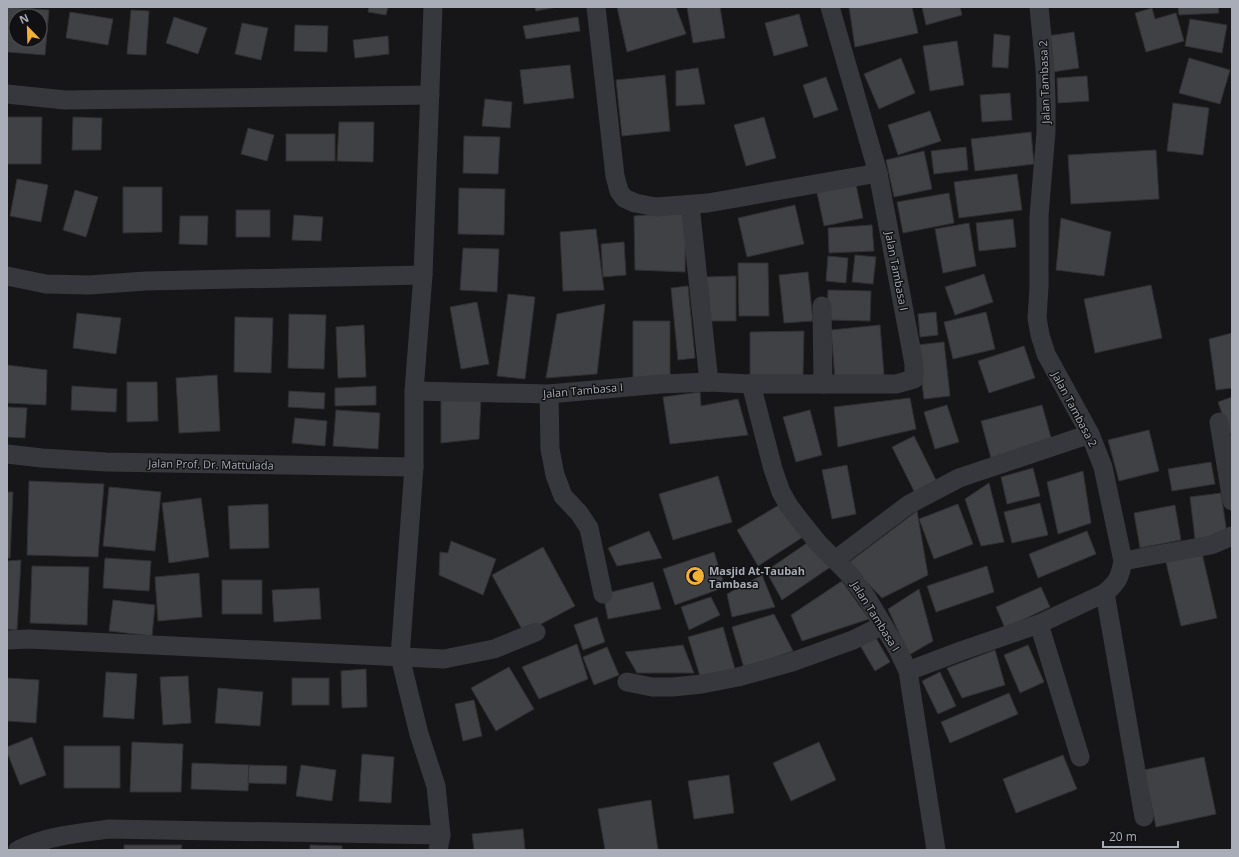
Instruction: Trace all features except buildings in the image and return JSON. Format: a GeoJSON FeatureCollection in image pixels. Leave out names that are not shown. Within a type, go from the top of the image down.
{"type":"FeatureCollection","features":[{"type":"Feature","properties":{"kind":"street"},"geometry":{"type":"LineString","coordinates":[[18,850],[32,843],[65,834],[110,829],[439,843],[436,786],[419,734],[400,657],[414,467],[414,391],[423,275],[433,7]]}},
{"type":"Feature","properties":{"kind":"street"},"geometry":{"type":"LineString","coordinates":[[596,7],[614,176],[619,191],[624,198],[635,204],[656,207],[708,204],[878,173]]}},
{"type":"Feature","properties":{"kind":"street","name":"Jalan Tambasa I"},"geometry":{"type":"LineString","coordinates":[[414,391],[549,394],[661,384],[709,382],[751,384],[896,384],[914,379],[914,364],[878,173],[830,7]]}},
{"type":"Feature","properties":{"kind":"street","name":"Jalan Tambasa 2"},"geometry":{"type":"LineString","coordinates":[[908,671],[960,651],[1039,624],[1106,593],[1121,575],[1123,561],[1103,467],[1090,434],[1046,354],[1040,335],[1038,318],[1039,216],[1046,132],[1046,98],[1045,68],[1039,7]]}},
{"type":"Feature","properties":{"kind":"street"},"geometry":{"type":"LineString","coordinates":[[7,94],[65,100],[430,95]]}},
{"type":"Feature","properties":{"kind":"street"},"geometry":{"type":"LineString","coordinates":[[690,205],[709,382]]}},
{"type":"Feature","properties":{"kind":"street"},"geometry":{"type":"LineString","coordinates":[[7,276],[46,284],[89,285],[146,281],[423,275]]}},
{"type":"Feature","properties":{"kind":"street"},"geometry":{"type":"LineString","coordinates":[[822,306],[823,384]]}},
{"type":"Feature","properties":{"kind":"street","name":"Jalan Tambasa I"},"geometry":{"type":"LineString","coordinates":[[751,384],[773,469],[781,492],[789,506],[819,544],[855,582],[867,598],[898,650],[908,671],[936,850]]}},
{"type":"Feature","properties":{"kind":"street"},"geometry":{"type":"LineString","coordinates":[[549,394],[550,449],[555,475],[563,496],[579,513],[589,528],[603,594]]}},
{"type":"Feature","properties":{"kind":"street"},"geometry":{"type":"LineString","coordinates":[[1219,422],[1232,501]]}},
{"type":"Feature","properties":{"kind":"street"},"geometry":{"type":"LineString","coordinates":[[835,560],[908,505],[959,478],[1090,434]]}},
{"type":"Feature","properties":{"kind":"street","name":"Jalan Prof. Dr. Mattulada"},"geometry":{"type":"LineString","coordinates":[[7,454],[106,462],[414,467]]}},
{"type":"Feature","properties":{"kind":"street"},"geometry":{"type":"LineString","coordinates":[[1123,561],[1211,545],[1232,536]]}},
{"type":"Feature","properties":{"kind":"street"},"geometry":{"type":"LineString","coordinates":[[1106,593],[1144,817]]}},
{"type":"Feature","properties":{"kind":"street"},"geometry":{"type":"LineString","coordinates":[[1039,624],[1080,757]]}},
{"type":"Feature","properties":{"kind":"street"},"geometry":{"type":"LineString","coordinates":[[627,682],[652,687],[673,687],[702,684],[738,677],[792,662],[846,642],[883,625]]}},
{"type":"Feature","properties":{"kind":"street"},"geometry":{"type":"LineString","coordinates":[[7,640],[29,639],[444,659],[494,649],[536,632]]}},
{"type":"Feature","properties":{"kind":"place","name":"Masjid At-Taubah Tambasa"},"geometry":{"type":"Point","coordinates":[695,576]}}]}
